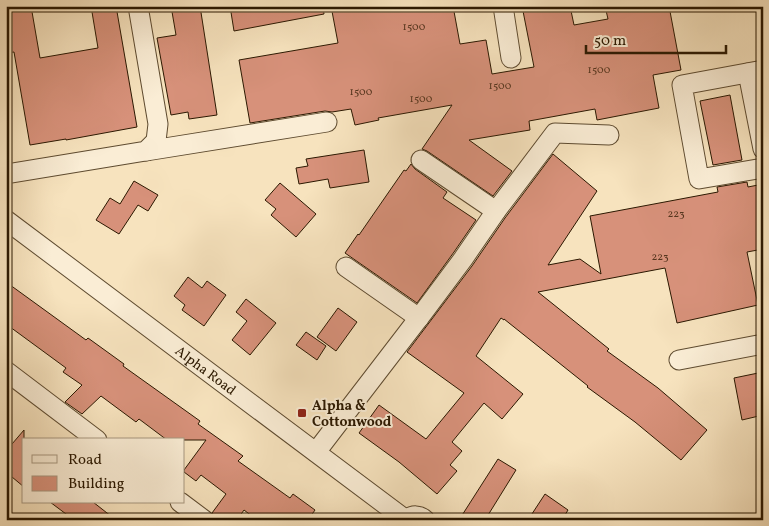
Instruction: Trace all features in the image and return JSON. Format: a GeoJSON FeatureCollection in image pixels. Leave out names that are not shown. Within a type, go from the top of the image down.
{"type":"FeatureCollection","features":[{"type":"Feature","properties":{"kind":"street"},"geometry":{"type":"LineString","coordinates":[[138,6],[158,124],[156,142],[146,151]]}},
{"type":"Feature","properties":{"kind":"street"},"geometry":{"type":"LineString","coordinates":[[502,6],[511,58]]}},
{"type":"Feature","properties":{"kind":"street"},"geometry":{"type":"LineString","coordinates":[[763,149],[755,72],[682,85],[699,179],[763,168]]}},
{"type":"Feature","properties":{"kind":"street"},"geometry":{"type":"LineString","coordinates":[[6,174],[327,122]]}},
{"type":"Feature","properties":{"kind":"street"},"geometry":{"type":"LineString","coordinates":[[316,452],[419,318],[554,133],[609,135]]}},
{"type":"Feature","properties":{"kind":"street"},"geometry":{"type":"LineString","coordinates":[[421,160],[496,211]]}},
{"type":"Feature","properties":{"kind":"street","name":"Alpha Road"},"geometry":{"type":"LineString","coordinates":[[6,220],[406,520]]}},
{"type":"Feature","properties":{"kind":"street"},"geometry":{"type":"LineString","coordinates":[[346,267],[419,318]]}},
{"type":"Feature","properties":{"kind":"street"},"geometry":{"type":"LineString","coordinates":[[680,360],[763,344]]}},
{"type":"Feature","properties":{"kind":"street"},"geometry":{"type":"LineString","coordinates":[[6,371],[94,438]]}},
{"type":"Feature","properties":{"kind":"street"},"geometry":{"type":"LineString","coordinates":[[183,504],[204,520]]}},
{"type":"Feature","properties":{"kind":"street"},"geometry":{"type":"LineString","coordinates":[[406,520],[412,516],[420,516],[425,520]]}},
{"type":"Feature","properties":{"kind":"building"},"geometry":{"type":"Polygon","coordinates":[[[6,6],[31,6],[40,58],[98,48],[91,6],[116,6],[137,127],[30,145],[14,52],[6,53],[6,26],[9,25],[6,6]]]}},
{"type":"Feature","properties":{"kind":"building"},"geometry":{"type":"Polygon","coordinates":[[[171,6],[200,6],[217,115],[189,119],[188,112],[171,115],[157,38],[176,35],[171,6]]]}},
{"type":"Feature","properties":{"kind":"building"},"geometry":{"type":"Polygon","coordinates":[[[230,6],[323,6],[324,14],[234,31],[230,6]]]}},
{"type":"Feature","properties":{"kind":"building"},"geometry":{"type":"Polygon","coordinates":[[[331,6],[431,6],[432,10],[453,6],[460,44],[486,40],[492,74],[534,67],[522,6],[570,6],[574,25],[608,19],[605,6],[669,6],[681,70],[653,75],[659,108],[597,120],[595,109],[529,121],[530,130],[469,140],[512,171],[493,196],[422,149],[452,105],[378,118],[379,120],[355,125],[351,109],[332,112],[325,111],[250,123],[239,60],[338,43],[331,6]]]}},
{"type":"Feature","properties":{"kind":"building"},"geometry":{"type":"Polygon","coordinates":[[[730,95],[742,160],[713,165],[700,101],[730,95]]]}},
{"type":"Feature","properties":{"kind":"building"},"geometry":{"type":"Polygon","coordinates":[[[364,150],[369,182],[330,188],[328,179],[299,184],[296,168],[308,166],[306,159],[364,150]]]}},
{"type":"Feature","properties":{"kind":"building"},"geometry":{"type":"Polygon","coordinates":[[[553,154],[597,191],[548,265],[580,259],[601,274],[590,216],[718,192],[717,187],[747,182],[748,187],[763,184],[763,249],[747,252],[758,305],[677,323],[665,268],[538,292],[609,349],[607,351],[658,388],[707,430],[681,460],[501,318],[476,356],[523,394],[502,419],[484,403],[452,442],[462,451],[450,465],[457,471],[437,494],[399,462],[359,433],[379,405],[426,439],[464,393],[407,352],[553,154]]]}},
{"type":"Feature","properties":{"kind":"building"},"geometry":{"type":"Polygon","coordinates":[[[411,164],[447,192],[443,198],[476,220],[417,303],[345,253],[404,170],[406,171],[411,164]]]}},
{"type":"Feature","properties":{"kind":"building"},"geometry":{"type":"Polygon","coordinates":[[[134,181],[158,195],[148,211],[138,205],[119,234],[96,220],[110,198],[120,204],[134,181]]]}},
{"type":"Feature","properties":{"kind":"building"},"geometry":{"type":"Polygon","coordinates":[[[280,183],[316,214],[296,237],[271,215],[276,209],[265,200],[280,183]]]}},
{"type":"Feature","properties":{"kind":"building"},"geometry":{"type":"Polygon","coordinates":[[[188,277],[202,288],[207,281],[226,295],[204,326],[182,310],[185,305],[174,296],[188,277]]]}},
{"type":"Feature","properties":{"kind":"building"},"geometry":{"type":"Polygon","coordinates":[[[6,282],[86,340],[88,338],[124,364],[123,366],[200,421],[198,424],[243,456],[238,461],[290,498],[293,494],[315,510],[308,520],[257,520],[244,510],[237,520],[215,520],[212,513],[226,494],[201,475],[196,481],[185,473],[185,469],[206,440],[164,438],[139,419],[136,422],[101,396],[82,414],[65,402],[82,385],[63,372],[66,368],[6,324],[6,282]]]}},
{"type":"Feature","properties":{"kind":"building"},"geometry":{"type":"Polygon","coordinates":[[[246,299],[276,323],[250,355],[232,340],[247,321],[236,312],[246,299]]]}},
{"type":"Feature","properties":{"kind":"building"},"geometry":{"type":"Polygon","coordinates":[[[338,308],[357,322],[336,351],[317,337],[338,308]]]}},
{"type":"Feature","properties":{"kind":"building"},"geometry":{"type":"Polygon","coordinates":[[[306,332],[326,346],[317,360],[296,345],[306,332]]]}},
{"type":"Feature","properties":{"kind":"building"},"geometry":{"type":"Polygon","coordinates":[[[763,372],[763,415],[742,420],[734,378],[763,372]]]}},
{"type":"Feature","properties":{"kind":"building"},"geometry":{"type":"Polygon","coordinates":[[[24,430],[24,438],[22,438],[22,485],[6,472],[6,451],[24,430]]]}},
{"type":"Feature","properties":{"kind":"building"},"geometry":{"type":"Polygon","coordinates":[[[498,459],[516,470],[485,520],[459,520],[498,459]]]}},
{"type":"Feature","properties":{"kind":"building"},"geometry":{"type":"Polygon","coordinates":[[[545,494],[568,510],[562,520],[528,520],[545,494]]]}},
{"type":"Feature","properties":{"kind":"building"},"geometry":{"type":"Polygon","coordinates":[[[53,504],[96,504],[116,520],[74,520],[53,504]]]}},
{"type":"Feature","properties":{"kind":"place","name":"Alpha & Cottonwood"},"geometry":{"type":"Point","coordinates":[302,413]}}]}
